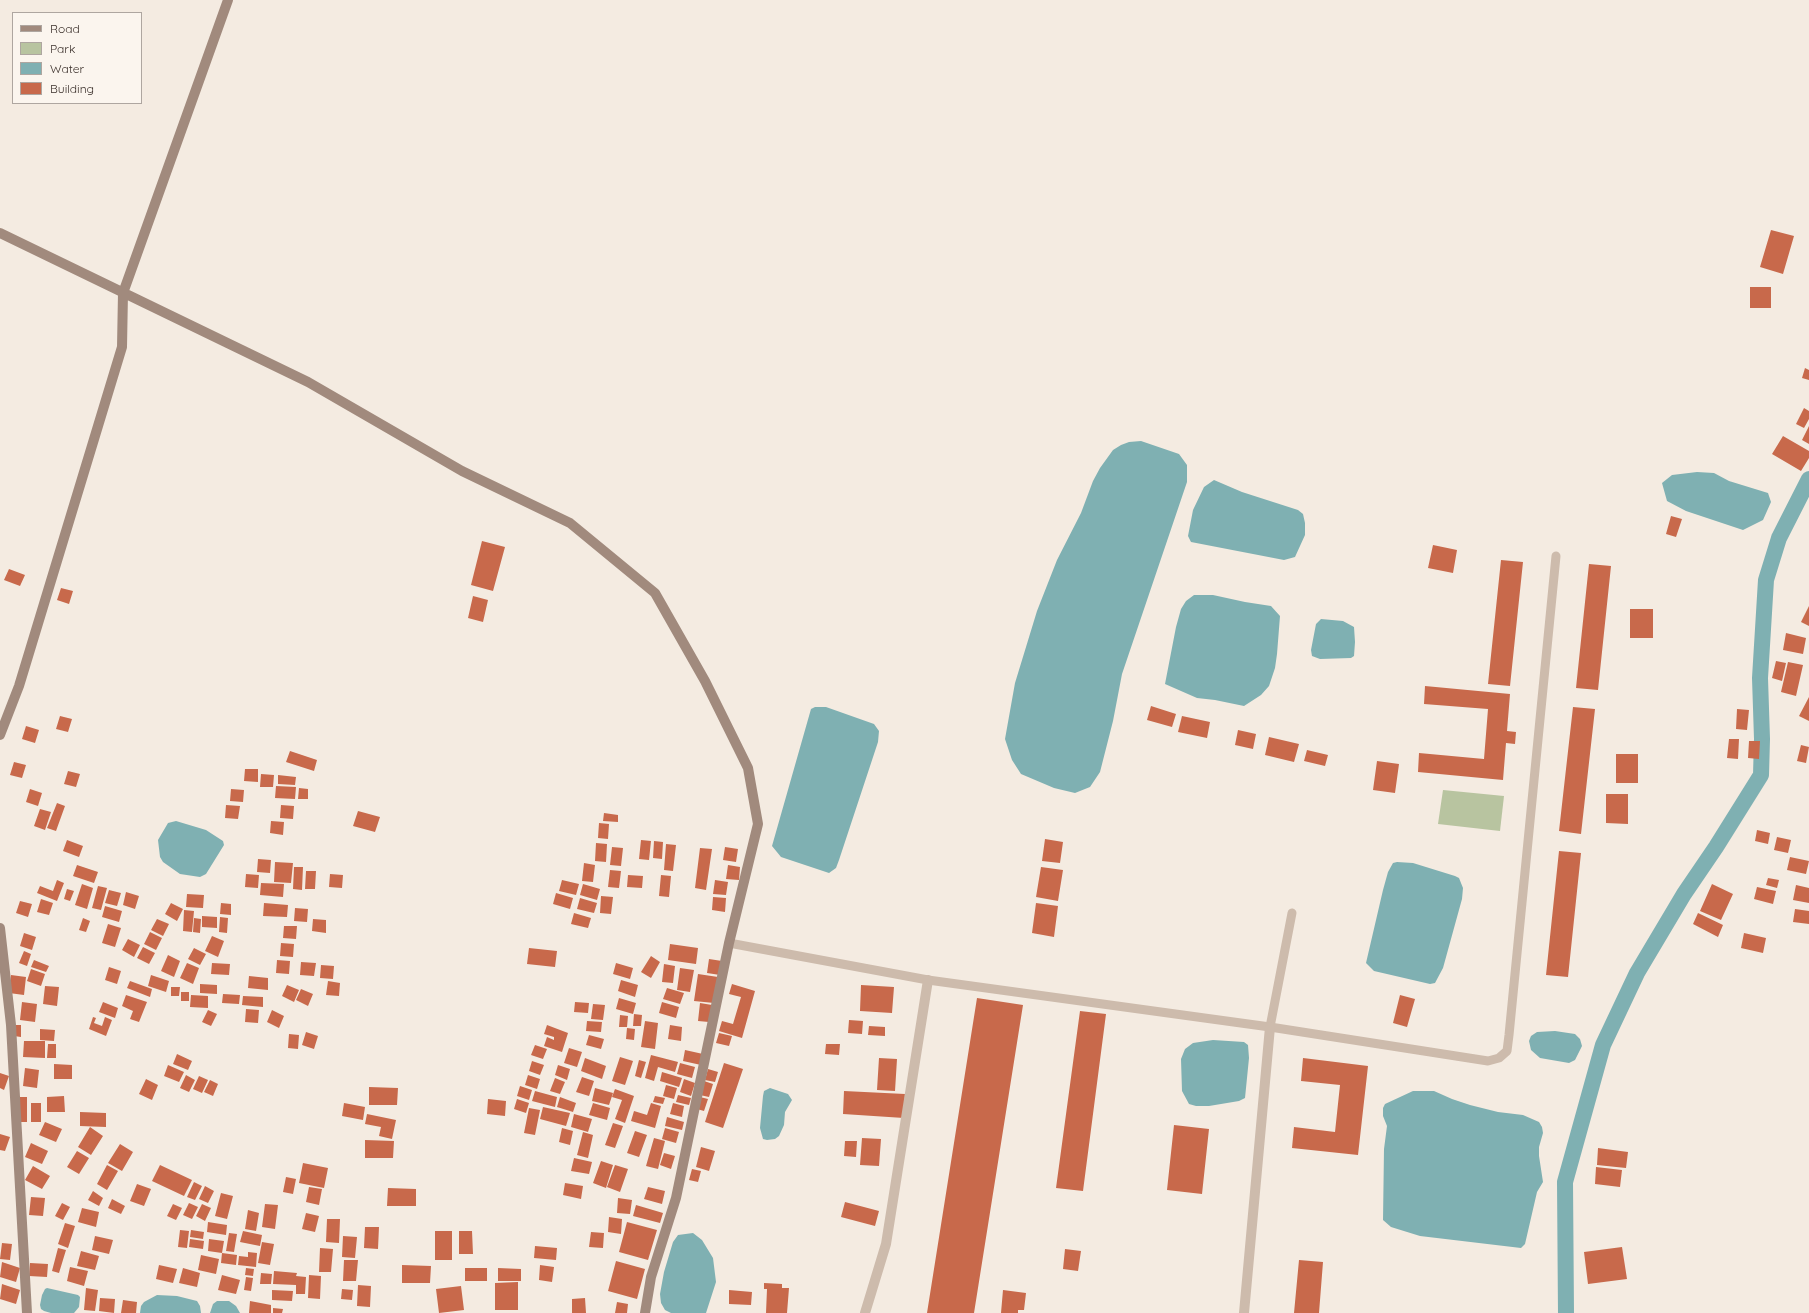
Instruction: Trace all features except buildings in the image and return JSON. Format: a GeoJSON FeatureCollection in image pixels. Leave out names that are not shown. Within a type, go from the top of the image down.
{"type":"FeatureCollection","features":[{"type":"Feature","properties":{"kind":"street"},"geometry":{"type":"LineString","coordinates":[[0,735],[19,686],[122,347],[123,293],[228,0]]}},
{"type":"Feature","properties":{"kind":"street"},"geometry":{"type":"LineString","coordinates":[[0,233],[308,382],[462,471],[570,523],[655,593],[705,681],[748,768],[758,824],[729,943],[676,1198],[652,1278],[645,1313]]}},
{"type":"Feature","properties":{"kind":"street"},"geometry":{"type":"LineString","coordinates":[[0,928],[11,1025],[27,1313]]}},
{"type":"Feature","properties":{"kind":"street"},"geometry":{"type":"LineString","coordinates":[[865,1313],[886,1244],[928,980]]}},
{"type":"Feature","properties":{"kind":"street"},"geometry":{"type":"LineString","coordinates":[[1244,1313],[1270,1027]]}},
{"type":"Feature","properties":{"kind":"lane"},"geometry":{"type":"LineString","coordinates":[[729,943],[928,980],[1270,1027],[1488,1061],[1499,1058],[1507,1051],[1556,556]]}},
{"type":"Feature","properties":{"kind":"lane"},"geometry":{"type":"LineString","coordinates":[[1270,1027],[1292,913]]}},
{"type":"Feature","properties":{"kind":"green space"},"geometry":{"type":"Polygon","coordinates":[[[1443,790],[1504,796],[1500,831],[1438,824],[1443,790]]]}},
{"type":"Feature","properties":{"kind":"water"},"geometry":{"type":"Polygon","coordinates":[[[1141,441],[1179,454],[1187,465],[1187,482],[1122,674],[1113,721],[1100,772],[1090,787],[1075,793],[1054,788],[1021,774],[1012,760],[1005,739],[1015,683],[1037,611],[1057,560],[1081,513],[1093,481],[1113,450],[1129,442],[1141,441]]]}},
{"type":"Feature","properties":{"kind":"water"},"geometry":{"type":"Polygon","coordinates":[[[1697,472],[1714,473],[1729,481],[1768,493],[1771,502],[1763,520],[1743,530],[1686,511],[1667,501],[1662,483],[1672,475],[1697,472]]]}},
{"type":"Feature","properties":{"kind":"water"},"geometry":{"type":"Polygon","coordinates":[[[1214,480],[1242,492],[1298,510],[1303,514],[1305,535],[1295,557],[1284,560],[1191,542],[1188,536],[1193,510],[1204,487],[1214,480]]]}},
{"type":"Feature","properties":{"kind":"water"},"geometry":{"type":"Polygon","coordinates":[[[1194,595],[1213,595],[1271,606],[1280,616],[1275,668],[1269,686],[1261,695],[1244,706],[1197,698],[1165,684],[1181,609],[1186,601],[1194,595]]]}},
{"type":"Feature","properties":{"kind":"water"},"geometry":{"type":"Polygon","coordinates":[[[1321,619],[1343,621],[1354,627],[1354,656],[1351,658],[1320,659],[1312,656],[1311,650],[1316,624],[1321,619]]]}},
{"type":"Feature","properties":{"kind":"water"},"geometry":{"type":"Polygon","coordinates":[[[815,707],[826,707],[874,724],[879,731],[878,742],[839,860],[836,868],[829,873],[781,857],[772,846],[811,709],[815,707]]]}},
{"type":"Feature","properties":{"kind":"water"},"geometry":{"type":"Polygon","coordinates":[[[176,821],[206,830],[223,841],[224,845],[206,874],[200,877],[180,874],[163,862],[160,857],[158,840],[168,823],[176,821]]]}},
{"type":"Feature","properties":{"kind":"water"},"geometry":{"type":"Polygon","coordinates":[[[1393,863],[1413,863],[1455,876],[1459,878],[1463,888],[1462,899],[1443,968],[1435,983],[1430,984],[1374,971],[1366,963],[1388,872],[1393,863]]]}},
{"type":"Feature","properties":{"kind":"water"},"geometry":{"type":"Polygon","coordinates":[[[1555,1031],[1575,1034],[1580,1039],[1582,1046],[1575,1060],[1569,1063],[1540,1058],[1531,1050],[1529,1041],[1531,1036],[1537,1032],[1555,1031]]]}},
{"type":"Feature","properties":{"kind":"water"},"geometry":{"type":"Polygon","coordinates":[[[1213,1040],[1244,1042],[1248,1045],[1249,1058],[1245,1098],[1239,1101],[1209,1106],[1196,1106],[1189,1104],[1182,1091],[1181,1059],[1185,1049],[1193,1043],[1213,1040]]]}},
{"type":"Feature","properties":{"kind":"water"},"geometry":{"type":"Polygon","coordinates":[[[770,1088],[788,1094],[792,1100],[785,1112],[784,1125],[779,1136],[775,1139],[767,1140],[763,1139],[760,1128],[764,1091],[770,1088]]]}},
{"type":"Feature","properties":{"kind":"water"},"geometry":{"type":"Polygon","coordinates":[[[1413,1091],[1434,1091],[1470,1105],[1498,1112],[1523,1115],[1539,1122],[1543,1133],[1539,1147],[1539,1156],[1543,1182],[1537,1192],[1525,1244],[1521,1248],[1420,1236],[1391,1227],[1383,1220],[1384,1149],[1387,1126],[1383,1116],[1383,1108],[1385,1104],[1413,1091]]]}},
{"type":"Feature","properties":{"kind":"water"},"geometry":{"type":"Polygon","coordinates":[[[693,1233],[702,1240],[713,1258],[716,1282],[706,1313],[671,1313],[665,1310],[661,1303],[660,1294],[664,1272],[673,1242],[678,1235],[693,1233]]]}},
{"type":"Feature","properties":{"kind":"water"},"geometry":{"type":"Polygon","coordinates":[[[47,1288],[78,1295],[80,1297],[79,1307],[74,1313],[51,1313],[44,1311],[41,1309],[40,1305],[42,1295],[47,1288]]]}},
{"type":"Feature","properties":{"kind":"water"},"geometry":{"type":"Polygon","coordinates":[[[157,1295],[177,1296],[197,1301],[200,1306],[201,1313],[140,1313],[141,1306],[144,1302],[157,1295]]]}},
{"type":"Feature","properties":{"kind":"water"},"geometry":{"type":"Polygon","coordinates":[[[217,1301],[229,1301],[236,1306],[240,1313],[210,1313],[213,1304],[217,1301]]]}},
{"type":"Feature","properties":{"kind":"waterway"},"geometry":{"type":"LineString","coordinates":[[1566,1313],[1565,1182],[1603,1045],[1637,973],[1684,894],[1716,847],[1761,775],[1762,739],[1760,678],[1766,580],[1779,538],[1809,479]]}}]}
